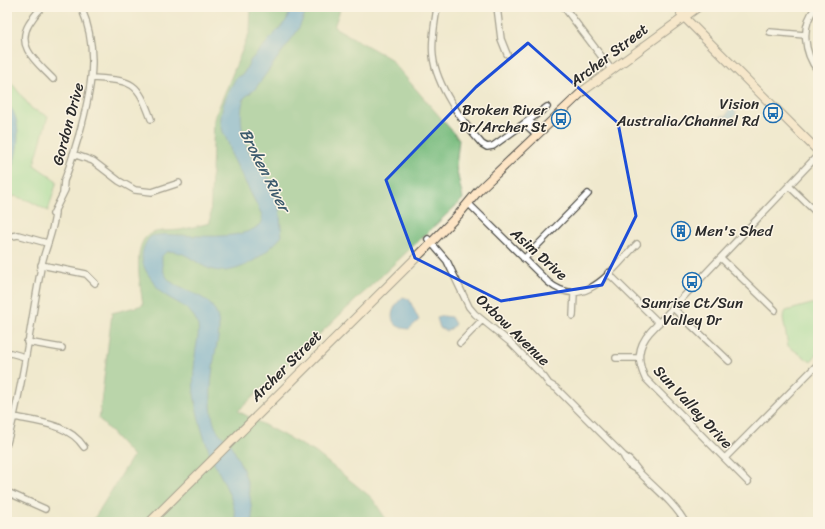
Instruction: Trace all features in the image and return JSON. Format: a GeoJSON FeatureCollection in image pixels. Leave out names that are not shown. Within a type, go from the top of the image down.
{"type":"FeatureCollection","features":[{"type":"Feature","properties":{"kind":"main road","name":"Archer Street"},"geometry":{"type":"LineString","coordinates":[[150,522],[467,204],[481,192],[538,132],[579,92],[609,67],[685,12],[698,7]]}},
{"type":"Feature","properties":{"kind":"main road"},"geometry":{"type":"LineString","coordinates":[[685,12],[703,35],[818,151]]}},
{"type":"Feature","properties":{"kind":"street"},"geometry":{"type":"LineString","coordinates":[[43,7],[33,17],[24,32],[23,39],[33,58],[53,79]]}},
{"type":"Feature","properties":{"kind":"street"},"geometry":{"type":"LineString","coordinates":[[82,8],[90,7]]}},
{"type":"Feature","properties":{"kind":"street"},"geometry":{"type":"LineString","coordinates":[[437,7],[433,47],[436,73],[448,96],[485,146],[493,146],[527,123],[547,106]]}},
{"type":"Feature","properties":{"kind":"street"},"geometry":{"type":"LineString","coordinates":[[497,7],[506,54]]}},
{"type":"Feature","properties":{"kind":"street"},"geometry":{"type":"LineString","coordinates":[[564,7],[609,67]]}},
{"type":"Feature","properties":{"kind":"street"},"geometry":{"type":"LineString","coordinates":[[816,7],[808,21],[805,35],[809,57],[818,72]]}},
{"type":"Feature","properties":{"kind":"street","name":"Gordon Drive"},"geometry":{"type":"LineString","coordinates":[[7,443],[14,417],[27,342],[47,243],[55,211],[66,188],[67,176],[90,96],[92,78],[91,40],[82,8]]}},
{"type":"Feature","properties":{"kind":"street"},"geometry":{"type":"LineString","coordinates":[[770,32],[805,35]]}},
{"type":"Feature","properties":{"kind":"street"},"geometry":{"type":"LineString","coordinates":[[92,78],[123,80],[133,85],[141,94],[151,119]]}},
{"type":"Feature","properties":{"kind":"street"},"geometry":{"type":"LineString","coordinates":[[527,123],[538,132]]}},
{"type":"Feature","properties":{"kind":"street"},"geometry":{"type":"LineString","coordinates":[[73,154],[93,160],[119,181],[135,190],[152,192],[179,183]]}},
{"type":"Feature","properties":{"kind":"street","name":"Sun Valley Drive"},"geometry":{"type":"LineString","coordinates":[[748,482],[645,378],[640,367],[639,358],[646,336],[790,187],[818,155]]}},
{"type":"Feature","properties":{"kind":"street","name":"Sun Valley Drive"},"geometry":{"type":"LineString","coordinates":[[808,167],[818,159]]}},
{"type":"Feature","properties":{"kind":"street"},"geometry":{"type":"LineString","coordinates":[[790,187],[818,214]]}},
{"type":"Feature","properties":{"kind":"street"},"geometry":{"type":"LineString","coordinates":[[524,259],[588,194]]}},
{"type":"Feature","properties":{"kind":"street","name":"Asim Drive"},"geometry":{"type":"LineString","coordinates":[[467,204],[556,289],[574,294],[588,290],[599,283],[636,244]]}},
{"type":"Feature","properties":{"kind":"street"},"geometry":{"type":"LineString","coordinates":[[7,237],[18,236],[47,243]]}},
{"type":"Feature","properties":{"kind":"street","name":"Oxbow Avenue"},"geometry":{"type":"LineString","coordinates":[[430,241],[447,261],[469,307],[482,320],[511,343],[544,377],[552,381],[556,388],[624,456],[632,461],[638,470],[680,512],[685,522]]}},
{"type":"Feature","properties":{"kind":"street"},"geometry":{"type":"LineString","coordinates":[[721,258],[775,310]]}},
{"type":"Feature","properties":{"kind":"street"},"geometry":{"type":"LineString","coordinates":[[42,265],[86,274],[95,283]]}},
{"type":"Feature","properties":{"kind":"street"},"geometry":{"type":"LineString","coordinates":[[608,273],[659,323]]}},
{"type":"Feature","properties":{"kind":"street"},"geometry":{"type":"LineString","coordinates":[[573,316],[574,294]]}},
{"type":"Feature","properties":{"kind":"street"},"geometry":{"type":"LineString","coordinates":[[673,308],[729,361]]}},
{"type":"Feature","properties":{"kind":"street"},"geometry":{"type":"LineString","coordinates":[[460,343],[482,320]]}},
{"type":"Feature","properties":{"kind":"street"},"geometry":{"type":"LineString","coordinates":[[27,342],[62,348]]}},
{"type":"Feature","properties":{"kind":"street"},"geometry":{"type":"LineString","coordinates":[[7,352],[25,357]]}},
{"type":"Feature","properties":{"kind":"street"},"geometry":{"type":"LineString","coordinates":[[616,358],[639,358]]}},
{"type":"Feature","properties":{"kind":"street"},"geometry":{"type":"LineString","coordinates":[[725,458],[818,364]]}},
{"type":"Feature","properties":{"kind":"street"},"geometry":{"type":"LineString","coordinates":[[14,417],[57,426],[79,439],[84,447]]}},
{"type":"Feature","properties":{"kind":"street"},"geometry":{"type":"LineString","coordinates":[[7,492],[45,509]]}},
{"type":"Feature","properties":{"kind":"highlighted area"},"geometry":{"type":"Polygon","coordinates":[[[528,43],[618,123],[636,216],[602,285],[501,301],[415,258],[386,180],[476,87],[528,43]]]}},
{"type":"Feature","properties":{"kind":"green space"},"geometry":{"type":"Polygon","coordinates":[[[251,7],[341,7],[334,27],[389,58],[459,139],[456,167],[463,199],[238,411],[315,452],[372,498],[388,522],[92,522],[133,456],[99,419],[112,313],[143,305],[138,266],[141,245],[145,238],[155,232],[180,230],[210,223],[214,119],[250,31],[251,7]]]}},
{"type":"Feature","properties":{"kind":"green space"},"geometry":{"type":"Polygon","coordinates":[[[7,77],[32,109],[48,116],[34,165],[57,181],[48,211],[30,201],[14,196],[7,199],[7,77]]]}},
{"type":"Feature","properties":{"kind":"green space"},"geometry":{"type":"Polygon","coordinates":[[[818,291],[818,352],[811,362],[788,346],[783,317],[786,311],[815,303],[818,291]]]}},
{"type":"Feature","properties":{"kind":"water"},"geometry":{"type":"Polygon","coordinates":[[[289,7],[308,7],[298,30],[255,89],[244,98],[241,112],[242,129],[249,152],[270,180],[276,193],[279,205],[282,236],[275,244],[257,258],[237,269],[226,271],[216,271],[205,267],[177,252],[166,252],[162,256],[163,269],[168,278],[175,285],[203,298],[211,305],[217,315],[219,332],[211,390],[213,420],[217,430],[232,447],[246,477],[253,522],[236,522],[233,505],[206,444],[196,407],[193,384],[198,335],[197,322],[191,312],[160,291],[146,271],[142,261],[142,255],[145,244],[149,238],[155,235],[220,236],[237,234],[252,230],[262,222],[262,215],[231,154],[222,128],[221,116],[224,102],[236,78],[244,73],[250,61],[286,21],[289,14],[289,7]]]}},
{"type":"Feature","properties":{"kind":"water"},"geometry":{"type":"Polygon","coordinates":[[[7,104],[16,118],[18,139],[17,150],[11,169],[7,176],[7,104]]]}},
{"type":"Feature","properties":{"kind":"water"},"geometry":{"type":"Polygon","coordinates":[[[730,109],[735,110],[736,115],[732,119],[728,118],[724,124],[721,123],[719,118],[721,116],[727,116],[727,112],[730,109]]]}},
{"type":"Feature","properties":{"kind":"water"},"geometry":{"type":"Polygon","coordinates":[[[403,297],[409,299],[419,320],[409,329],[396,325],[393,322],[392,317],[395,307],[403,297]]]}},
{"type":"Feature","properties":{"kind":"water"},"geometry":{"type":"Polygon","coordinates":[[[443,316],[451,317],[455,324],[447,331],[440,328],[437,318],[443,316]]]}},
{"type":"Feature","properties":{"kind":"place","name":"Vision Australia/Channel Rd"},"geometry":{"type":"Point","coordinates":[773,113]}},
{"type":"Feature","properties":{"kind":"place","name":"Broken River Dr/Archer St"},"geometry":{"type":"Point","coordinates":[561,119]}},
{"type":"Feature","properties":{"kind":"place","name":"Men's Shed"},"geometry":{"type":"Point","coordinates":[681,231]}},
{"type":"Feature","properties":{"kind":"place","name":"Sunrise Ct/Sun Valley Dr"},"geometry":{"type":"Point","coordinates":[692,282]}},
{"type":"Feature","properties":{"kind":"water label","name":"Broken River"},"geometry":{"type":"Point","coordinates":[265,170]}}]}
